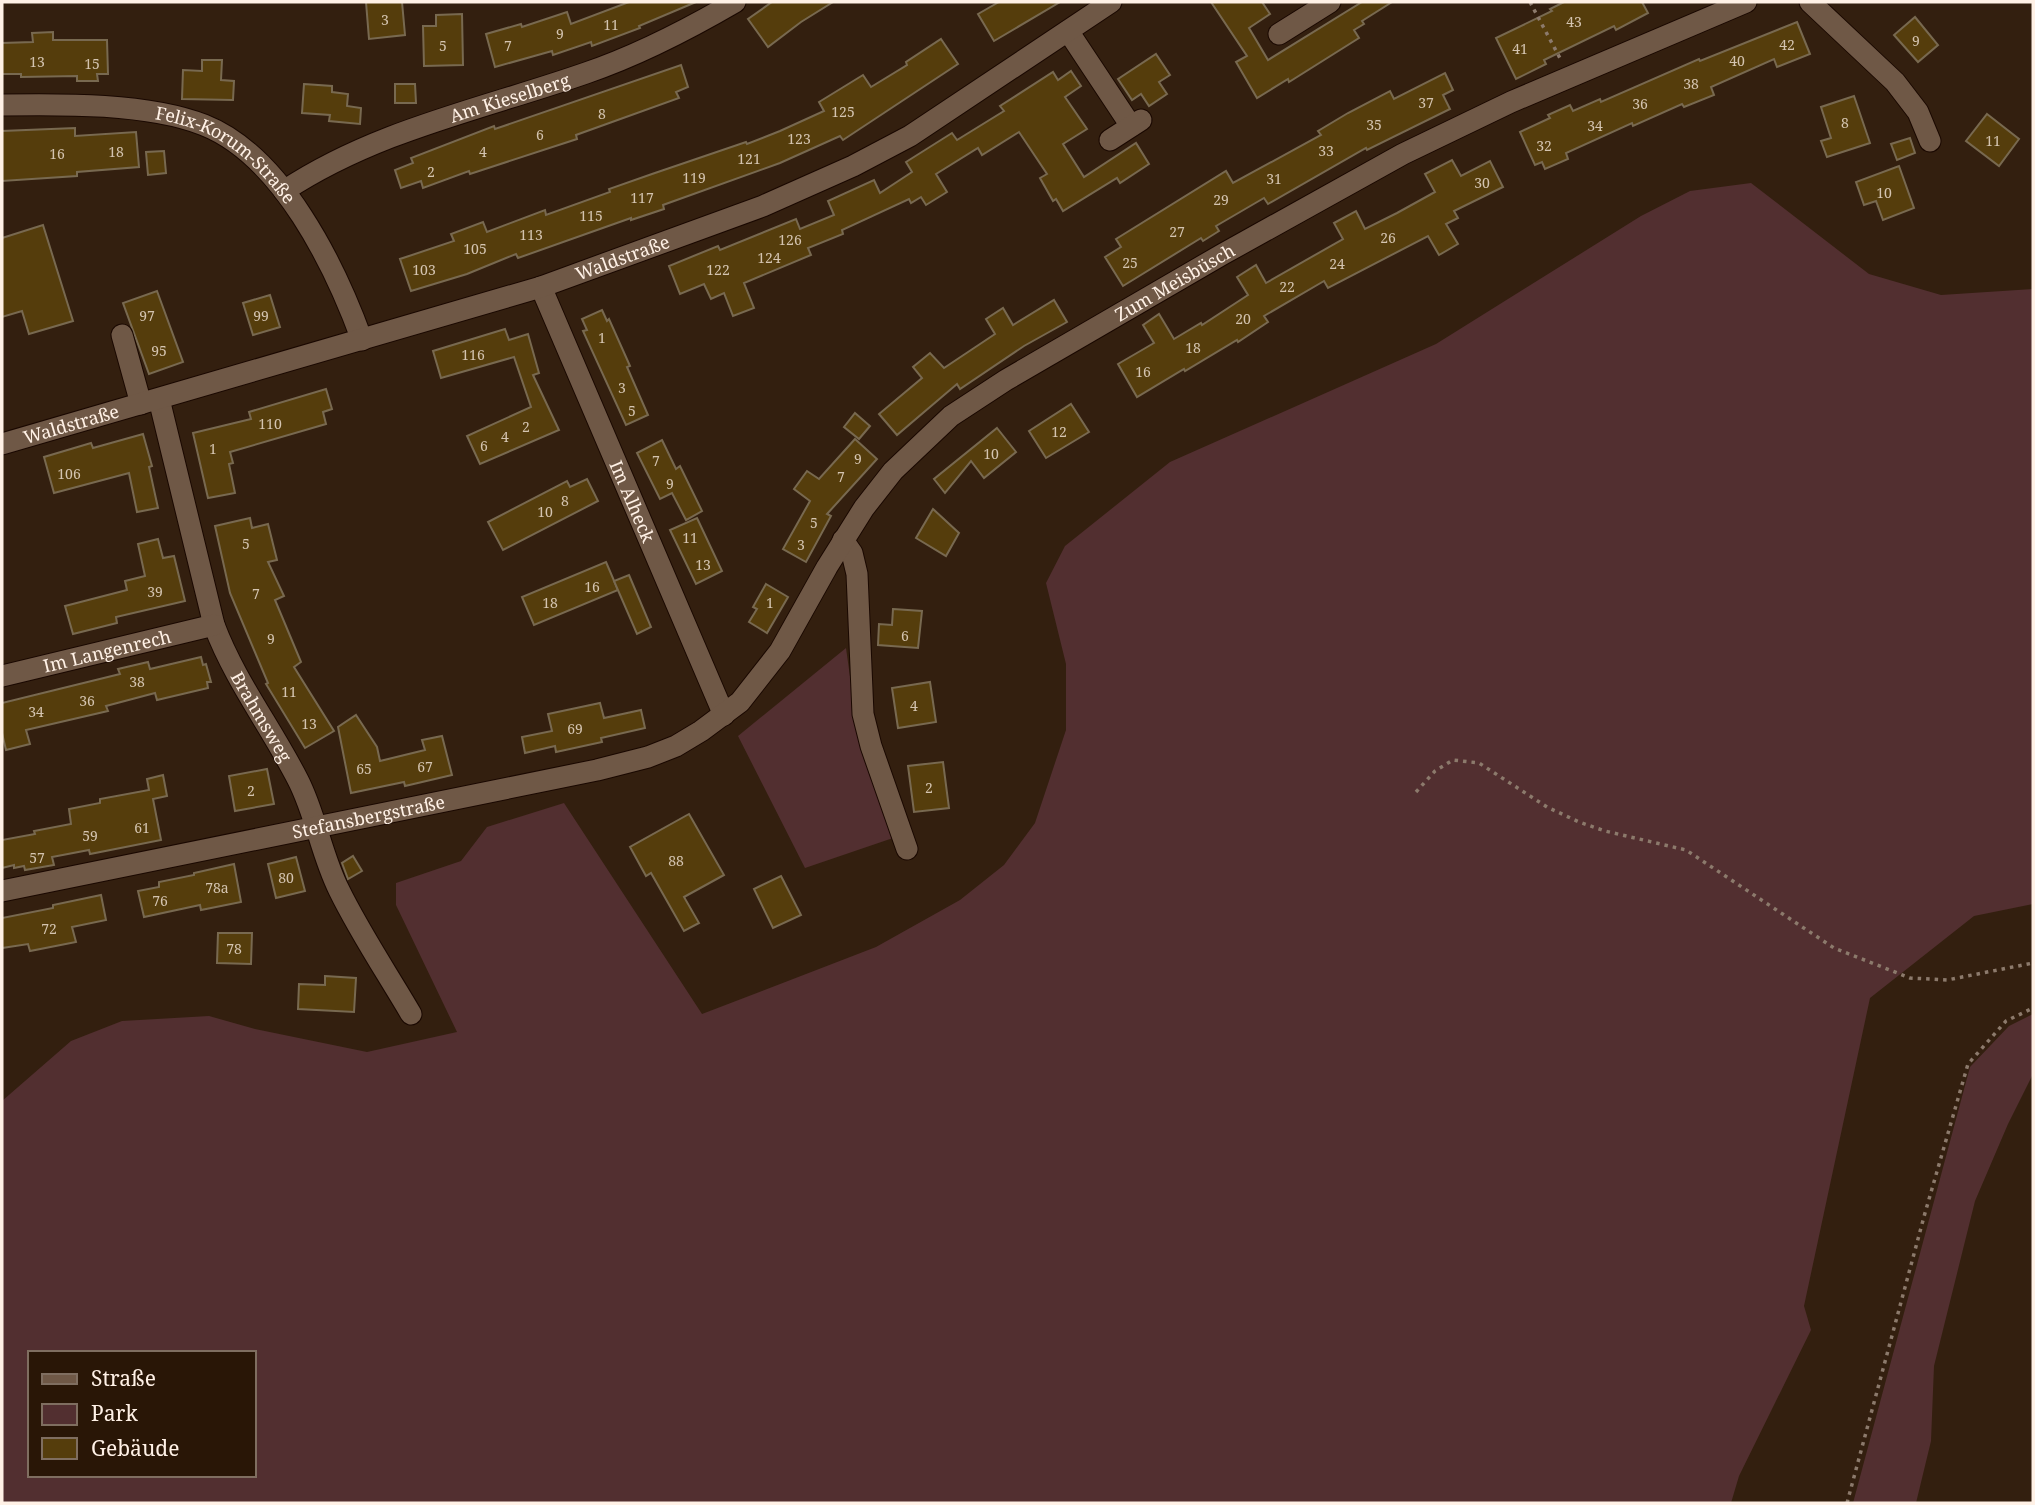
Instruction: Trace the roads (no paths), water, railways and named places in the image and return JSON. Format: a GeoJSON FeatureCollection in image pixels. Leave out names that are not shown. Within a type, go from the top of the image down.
{"type":"FeatureCollection","features":[{"type":"Feature","properties":{"kind":"street","name":"Am Kieselberg"},"geometry":{"type":"LineString","coordinates":[[284,191],[312,173],[391,136],[587,73],[647,50],[735,2]]}},
{"type":"Feature","properties":{"kind":"street","name":"Waldstraße"},"geometry":{"type":"LineString","coordinates":[[2,444],[541,287],[763,206],[853,166],[910,136],[1111,2]]}},
{"type":"Feature","properties":{"kind":"street","name":"Zum Meisbüsch"},"geometry":{"type":"LineString","coordinates":[[724,715],[755,686],[780,651],[864,508],[893,471],[951,416],[995,387],[1223,254],[1403,154],[1570,77],[1746,2]]}},
{"type":"Feature","properties":{"kind":"street"},"geometry":{"type":"LineString","coordinates":[[1810,2],[1895,82],[1918,112],[1930,141]]}},
{"type":"Feature","properties":{"kind":"street"},"geometry":{"type":"LineString","coordinates":[[1279,34],[1317,5]]}},
{"type":"Feature","properties":{"kind":"street"},"geometry":{"type":"LineString","coordinates":[[1068,31],[1137,122],[1110,140]]}},
{"type":"Feature","properties":{"kind":"street","name":"Felix-Korum-Straße"},"geometry":{"type":"LineString","coordinates":[[2,105],[107,107],[154,113],[203,125],[230,139],[257,162],[284,191],[319,245],[351,310],[362,340]]}},
{"type":"Feature","properties":{"kind":"street","name":"Im Alheck"},"geometry":{"type":"LineString","coordinates":[[541,287],[724,715]]}},
{"type":"Feature","properties":{"kind":"street","name":"Waldstraße"},"geometry":{"type":"LineString","coordinates":[[122,335],[150,402]]}},
{"type":"Feature","properties":{"kind":"street","name":"Brahmsweg"},"geometry":{"type":"LineString","coordinates":[[150,402],[225,655],[297,778],[316,826],[324,857],[339,891],[411,1014]]}},
{"type":"Feature","properties":{"kind":"street"},"geometry":{"type":"LineString","coordinates":[[843,540],[852,553],[857,574],[863,714],[871,746],[907,849]]}},
{"type":"Feature","properties":{"kind":"street","name":"Im Langenrech"},"geometry":{"type":"LineString","coordinates":[[2,676],[214,625]]}},
{"type":"Feature","properties":{"kind":"street","name":"Stefansbergstraße"},"geometry":{"type":"LineString","coordinates":[[2,891],[597,770],[649,757],[676,746],[724,715]]}}]}
